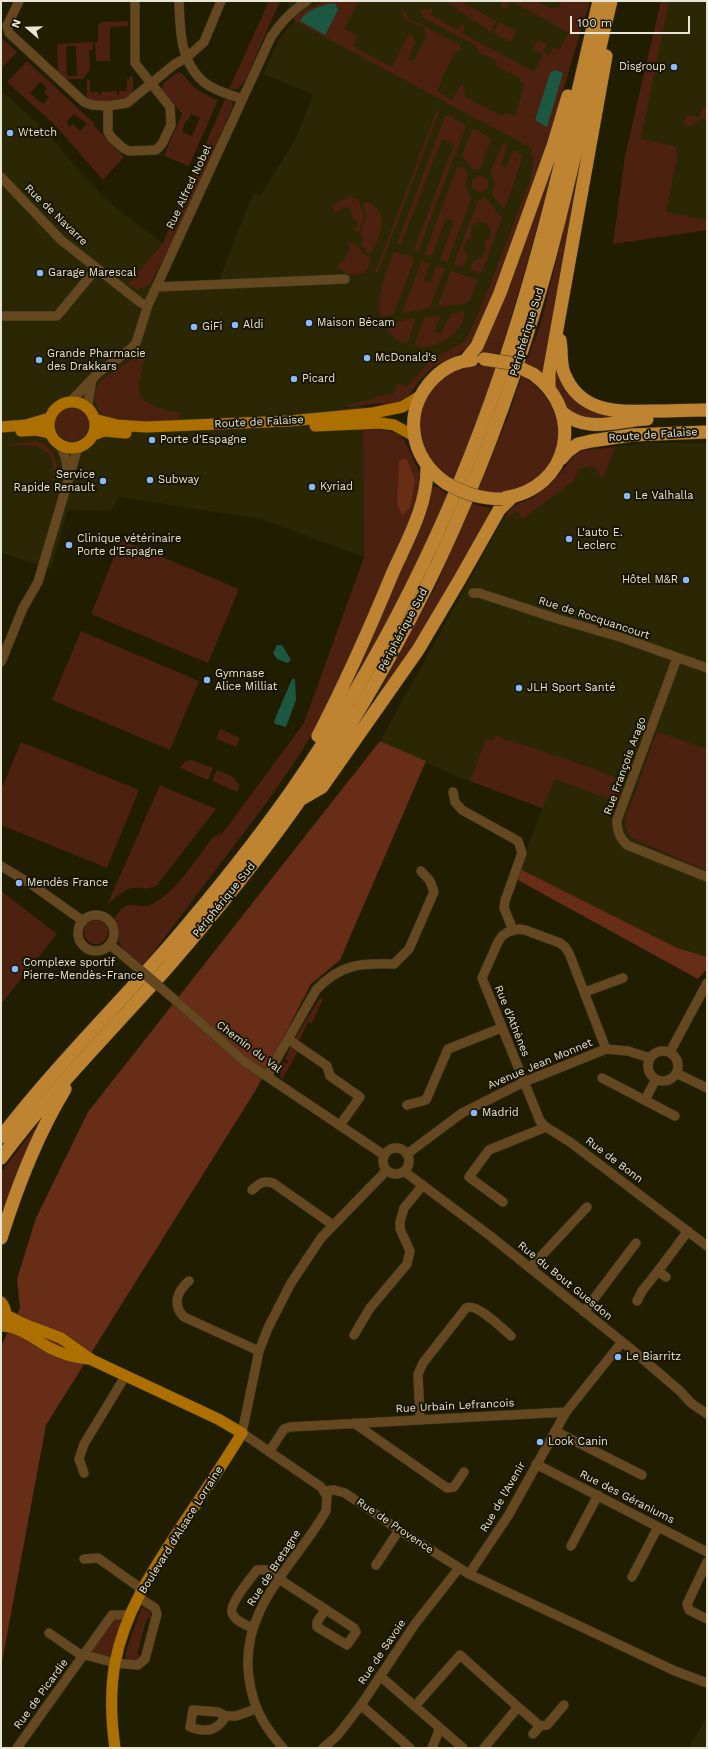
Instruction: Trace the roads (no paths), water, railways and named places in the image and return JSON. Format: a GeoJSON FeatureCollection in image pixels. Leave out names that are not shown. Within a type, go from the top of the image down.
{"type":"FeatureCollection","features":[{"type":"Feature","properties":{"kind":"highway","name":"Périphérique Sud"},"geometry":{"type":"LineString","coordinates":[[1,1137],[48,1080],[169,946],[296,795],[380,646],[419,572],[450,506],[481,430],[518,322],[550,206],[599,1]]}},
{"type":"Feature","properties":{"kind":"highway","name":"Périphérique Sud"},"geometry":{"type":"LineString","coordinates":[[1,1158],[46,1102],[210,919],[243,877],[296,795],[355,715],[416,607],[453,530],[487,449],[507,395],[540,289],[610,1]]}},
{"type":"Feature","properties":{"kind":"highway"},"geometry":{"type":"LineString","coordinates":[[550,388],[549,373],[605,58],[618,1]]}},
{"type":"Feature","properties":{"kind":"highway"},"geometry":{"type":"LineString","coordinates":[[465,361],[477,346],[486,330],[553,146],[570,92],[583,70]]}},
{"type":"Feature","properties":{"kind":"highway"},"geometry":{"type":"LineString","coordinates":[[557,329],[561,342],[562,364],[568,381],[580,396],[591,404],[607,410],[629,412],[707,410]]}},
{"type":"Feature","properties":{"kind":"highway"},"geometry":{"type":"LineString","coordinates":[[484,359],[510,363],[533,374],[550,388],[558,400],[563,413],[565,429],[564,446],[558,462],[548,476],[534,488],[508,498],[488,499],[473,496],[459,491],[446,483],[427,466],[417,447],[414,436],[416,408],[420,396],[428,384],[439,373],[451,366],[465,361],[484,359]]}},
{"type":"Feature","properties":{"kind":"highway","name":"Route de Falaise"},"geometry":{"type":"LineString","coordinates":[[563,413],[572,420],[595,425],[642,419],[707,416]]}},
{"type":"Feature","properties":{"kind":"highway","name":"Route de Falaise"},"geometry":{"type":"LineString","coordinates":[[558,462],[568,451],[578,444],[591,441],[632,435],[707,432]]}},
{"type":"Feature","properties":{"kind":"highway"},"geometry":{"type":"LineString","coordinates":[[427,466],[428,482],[416,519],[353,667],[315,742],[298,770],[296,795],[322,787],[385,698],[438,617],[498,510],[508,498]]}},
{"type":"Feature","properties":{"kind":"highway"},"geometry":{"type":"LineString","coordinates":[[1,1238],[29,1161],[47,1120],[86,1056]]}},
{"type":"Feature","properties":{"kind":"main road","name":"Route de Falaise"},"geometry":{"type":"LineString","coordinates":[[94,419],[117,425],[146,427],[289,421],[373,413],[402,407],[420,396]]}},
{"type":"Feature","properties":{"kind":"main road"},"geometry":{"type":"LineString","coordinates":[[1,433],[36,430],[50,433],[59,444],[65,447],[78,447],[89,440],[93,435],[95,430],[94,419],[88,408],[77,402],[70,402],[57,407],[50,418],[50,433]]}},
{"type":"Feature","properties":{"kind":"main road"},"geometry":{"type":"LineString","coordinates":[[1,427],[26,425],[50,418]]}},
{"type":"Feature","properties":{"kind":"main road","name":"Route de Falaise"},"geometry":{"type":"LineString","coordinates":[[93,435],[104,432],[176,434],[380,423],[394,425],[414,436]]}},
{"type":"Feature","properties":{"kind":"main road"},"geometry":{"type":"LineString","coordinates":[[1,1302],[4,1306],[3,1321],[28,1326],[61,1338],[92,1360],[218,1419],[242,1433]]}},
{"type":"Feature","properties":{"kind":"main road","name":"Boulevard d'Alsace Lorraine"},"geometry":{"type":"LineString","coordinates":[[115,1748],[112,1726],[112,1693],[115,1663],[130,1616],[155,1566],[242,1433]]}},
{"type":"Feature","properties":{"kind":"street"},"geometry":{"type":"LineString","coordinates":[[19,1],[7,26],[9,33],[84,102],[92,106],[108,106],[127,103],[175,64],[186,58],[204,42],[214,22],[221,1]]}},
{"type":"Feature","properties":{"kind":"street"},"geometry":{"type":"LineString","coordinates":[[108,106],[108,132],[123,148],[129,151],[156,150],[162,144],[171,125],[170,107],[135,63],[135,1]]}},
{"type":"Feature","properties":{"kind":"street"},"geometry":{"type":"LineString","coordinates":[[179,1],[182,45],[192,70],[206,84],[242,100]]}},
{"type":"Feature","properties":{"kind":"street","name":"Rue Alfred Nobel"},"geometry":{"type":"LineString","coordinates":[[70,402],[102,370],[132,348],[136,343],[148,305],[271,37],[281,22],[294,9],[307,1]]}},
{"type":"Feature","properties":{"kind":"street","name":"Rue de Navarre"},"geometry":{"type":"LineString","coordinates":[[1,177],[62,240],[96,269],[141,303],[148,305]]}},
{"type":"Feature","properties":{"kind":"street"},"geometry":{"type":"LineString","coordinates":[[1,316],[57,316],[96,269]]}},
{"type":"Feature","properties":{"kind":"street"},"geometry":{"type":"LineString","coordinates":[[156,287],[345,279]]}},
{"type":"Feature","properties":{"kind":"street"},"geometry":{"type":"LineString","coordinates":[[88,408],[88,396],[92,379]]}},
{"type":"Feature","properties":{"kind":"street"},"geometry":{"type":"LineString","coordinates":[[59,444],[65,454],[68,466],[66,487]]}},
{"type":"Feature","properties":{"kind":"street"},"geometry":{"type":"LineString","coordinates":[[1,662],[24,608],[38,582],[78,447]]}},
{"type":"Feature","properties":{"kind":"street","name":"Rue de Rocquancourt"},"geometry":{"type":"LineString","coordinates":[[473,593],[479,593],[558,619],[623,638],[707,668]]}},
{"type":"Feature","properties":{"kind":"street","name":"Rue François Arago"},"geometry":{"type":"LineString","coordinates":[[677,658],[617,820],[617,829],[620,838],[627,845],[707,878]]}},
{"type":"Feature","properties":{"kind":"street"},"geometry":{"type":"LineString","coordinates":[[453,792],[455,802],[462,810],[518,841],[522,853],[504,900],[504,908],[513,930],[525,930],[554,940],[565,947],[585,992],[606,1049]]}},
{"type":"Feature","properties":{"kind":"street"},"geometry":{"type":"LineString","coordinates":[[1,866],[31,884],[83,921]]}},
{"type":"Feature","properties":{"kind":"street"},"geometry":{"type":"LineString","coordinates":[[267,1076],[316,990],[325,980],[342,969],[368,963],[394,964],[409,949],[434,892],[430,881],[421,871]]}},
{"type":"Feature","properties":{"kind":"street"},"geometry":{"type":"LineString","coordinates":[[97,915],[105,917],[111,922],[114,929],[114,939],[110,945],[99,951],[88,949],[83,945],[79,936],[80,926],[83,921],[90,916],[97,915]]}},
{"type":"Feature","properties":{"kind":"street","name":"Rue d'Athènes"},"geometry":{"type":"LineString","coordinates":[[513,930],[502,936],[498,942],[482,978],[524,1082]]}},
{"type":"Feature","properties":{"kind":"street","name":"Chemin du Val"},"geometry":{"type":"LineString","coordinates":[[110,945],[244,1061],[384,1155]]}},
{"type":"Feature","properties":{"kind":"street"},"geometry":{"type":"LineString","coordinates":[[585,992],[623,978]]}},
{"type":"Feature","properties":{"kind":"street"},"geometry":{"type":"LineString","coordinates":[[670,1052],[707,983]]}},
{"type":"Feature","properties":{"kind":"street"},"geometry":{"type":"LineString","coordinates":[[407,1105],[426,1100],[448,1049],[501,1028]]}},
{"type":"Feature","properties":{"kind":"street"},"geometry":{"type":"LineString","coordinates":[[288,1040],[326,1066],[330,1076],[360,1096],[340,1125]]}},
{"type":"Feature","properties":{"kind":"street","name":"Avenue Jean Monnet"},"geometry":{"type":"LineString","coordinates":[[407,1154],[462,1113],[524,1082],[606,1049],[628,1051],[650,1058]]}},
{"type":"Feature","properties":{"kind":"street"},"geometry":{"type":"LineString","coordinates":[[658,1052],[670,1052],[677,1061],[676,1073],[668,1080],[656,1079],[649,1070],[648,1063],[650,1058],[658,1052]]}},
{"type":"Feature","properties":{"kind":"street"},"geometry":{"type":"LineString","coordinates":[[676,1073],[707,1088]]}},
{"type":"Feature","properties":{"kind":"street"},"geometry":{"type":"LineString","coordinates":[[602,1078],[675,1116]]}},
{"type":"Feature","properties":{"kind":"street"},"geometry":{"type":"LineString","coordinates":[[645,1100],[656,1079]]}},
{"type":"Feature","properties":{"kind":"street","name":"Rue de Bonn"},"geometry":{"type":"LineString","coordinates":[[524,1082],[540,1121],[546,1127],[570,1142],[707,1246]]}},
{"type":"Feature","properties":{"kind":"street"},"geometry":{"type":"LineString","coordinates":[[503,1202],[469,1177],[489,1150],[546,1127]]}},
{"type":"Feature","properties":{"kind":"street"},"geometry":{"type":"LineString","coordinates":[[394,1148],[404,1150],[407,1154],[409,1165],[405,1172],[395,1175],[386,1171],[382,1163],[384,1155],[387,1151],[394,1148]]}},
{"type":"Feature","properties":{"kind":"street"},"geometry":{"type":"LineString","coordinates":[[325,1491],[316,1483],[242,1433],[259,1351],[268,1328],[291,1282],[311,1251],[332,1225],[386,1171]]}},
{"type":"Feature","properties":{"kind":"street","name":"Rue du Bout Guesdon"},"geometry":{"type":"LineString","coordinates":[[405,1172],[530,1268],[622,1342],[680,1391],[691,1403],[707,1414]]}},
{"type":"Feature","properties":{"kind":"street"},"geometry":{"type":"LineString","coordinates":[[252,1190],[260,1183],[266,1181],[273,1183],[332,1225]]}},
{"type":"Feature","properties":{"kind":"street"},"geometry":{"type":"LineString","coordinates":[[354,1334],[370,1308],[407,1264],[410,1251],[401,1232],[400,1222],[404,1208],[423,1185]]}},
{"type":"Feature","properties":{"kind":"street"},"geometry":{"type":"LineString","coordinates":[[530,1268],[586,1207]]}},
{"type":"Feature","properties":{"kind":"street"},"geometry":{"type":"LineString","coordinates":[[637,1301],[642,1291],[688,1231]]}},
{"type":"Feature","properties":{"kind":"street"},"geometry":{"type":"LineString","coordinates":[[584,1312],[636,1243]]}},
{"type":"Feature","properties":{"kind":"street"},"geometry":{"type":"LineString","coordinates":[[658,1271],[666,1277]]}},
{"type":"Feature","properties":{"kind":"street"},"geometry":{"type":"LineString","coordinates":[[189,1281],[182,1286],[177,1295],[179,1312],[184,1317],[259,1351]]}},
{"type":"Feature","properties":{"kind":"street"},"geometry":{"type":"LineString","coordinates":[[420,1420],[417,1378],[420,1368],[466,1308],[471,1306],[479,1309],[511,1336]]}},
{"type":"Feature","properties":{"kind":"street"},"geometry":{"type":"LineString","coordinates":[[566,1412],[622,1342]]}},
{"type":"Feature","properties":{"kind":"street"},"geometry":{"type":"LineString","coordinates":[[84,1473],[79,1459],[84,1444],[126,1375]]}},
{"type":"Feature","properties":{"kind":"street","name":"Rue Urbain Lefrancois"},"geometry":{"type":"LineString","coordinates":[[269,1452],[284,1429],[290,1427],[566,1412]]}},
{"type":"Feature","properties":{"kind":"street","name":"Rue de l'Avenir"},"geometry":{"type":"LineString","coordinates":[[469,1574],[508,1516],[566,1412]]}},
{"type":"Feature","properties":{"kind":"street"},"geometry":{"type":"LineString","coordinates":[[354,1424],[447,1488],[454,1487],[464,1472]]}},
{"type":"Feature","properties":{"kind":"street"},"geometry":{"type":"LineString","coordinates":[[555,1431],[642,1475]]}},
{"type":"Feature","properties":{"kind":"street","name":"Rue des Géraniums"},"geometry":{"type":"LineString","coordinates":[[536,1464],[707,1552]]}},
{"type":"Feature","properties":{"kind":"street","name":"Rue de Provence"},"geometry":{"type":"LineString","coordinates":[[325,1491],[334,1490],[345,1493],[399,1530],[469,1574],[675,1671],[707,1682]]}},
{"type":"Feature","properties":{"kind":"street","name":"Rue de Bretagne"},"geometry":{"type":"LineString","coordinates":[[283,1748],[268,1729],[256,1710],[248,1669],[249,1645],[252,1628],[262,1604],[326,1511],[328,1502],[325,1491]]}},
{"type":"Feature","properties":{"kind":"street"},"geometry":{"type":"LineString","coordinates":[[571,1546],[598,1496]]}},
{"type":"Feature","properties":{"kind":"street"},"geometry":{"type":"LineString","coordinates":[[632,1577],[658,1527]]}},
{"type":"Feature","properties":{"kind":"street"},"geometry":{"type":"LineString","coordinates":[[376,1565],[399,1530]]}},
{"type":"Feature","properties":{"kind":"street","name":"Rue de Picardie"},"geometry":{"type":"LineString","coordinates":[[84,1559],[98,1558],[155,1608],[157,1614],[145,1659],[138,1665],[115,1663],[84,1654]]}},
{"type":"Feature","properties":{"kind":"street"},"geometry":{"type":"LineString","coordinates":[[707,1562],[687,1604],[689,1610],[707,1619]]}},
{"type":"Feature","properties":{"kind":"street","name":"Rue de Savoie"},"geometry":{"type":"LineString","coordinates":[[323,1748],[337,1736],[361,1705],[415,1624],[458,1568]]}},
{"type":"Feature","properties":{"kind":"street"},"geometry":{"type":"LineString","coordinates":[[252,1628],[238,1621],[232,1613],[232,1606],[257,1570],[268,1570],[280,1577],[325,1610]]}},
{"type":"Feature","properties":{"kind":"street","name":"Rue de Picardie"},"geometry":{"type":"LineString","coordinates":[[17,1748],[112,1615],[130,1616]]}},
{"type":"Feature","properties":{"kind":"street"},"geometry":{"type":"LineString","coordinates":[[49,1633],[78,1653],[84,1654]]}},
{"type":"Feature","properties":{"kind":"street"},"geometry":{"type":"LineString","coordinates":[[415,1706],[460,1655],[540,1726]]}},
{"type":"Feature","properties":{"kind":"street"},"geometry":{"type":"LineString","coordinates":[[380,1676],[463,1748]]}},
{"type":"Feature","properties":{"kind":"street"},"geometry":{"type":"LineString","coordinates":[[361,1705],[410,1748]]}},
{"type":"Feature","properties":{"kind":"street"},"geometry":{"type":"LineString","coordinates":[[532,1734],[540,1726],[547,1725],[564,1705]]}},
{"type":"Feature","properties":{"kind":"street"},"geometry":{"type":"LineString","coordinates":[[484,1748],[518,1707]]}},
{"type":"Feature","properties":{"kind":"street"},"geometry":{"type":"LineString","coordinates":[[226,1716],[236,1716],[256,1710]]}},
{"type":"Feature","properties":{"kind":"street"},"geometry":{"type":"LineString","coordinates":[[432,1748],[440,1728]]}},
{"type":"Feature","properties":{"kind":"place","name":"Disgroup"},"geometry":{"type":"Point","coordinates":[674,67]}},
{"type":"Feature","properties":{"kind":"place","name":"Wtetch"},"geometry":{"type":"Point","coordinates":[10,133]}},
{"type":"Feature","properties":{"kind":"place","name":"Garage Marescal"},"geometry":{"type":"Point","coordinates":[40,273]}},
{"type":"Feature","properties":{"kind":"place","name":"Maison Bécam"},"geometry":{"type":"Point","coordinates":[309,323]}},
{"type":"Feature","properties":{"kind":"place","name":"Aldi"},"geometry":{"type":"Point","coordinates":[235,325]}},
{"type":"Feature","properties":{"kind":"place","name":"GiFi"},"geometry":{"type":"Point","coordinates":[194,327]}},
{"type":"Feature","properties":{"kind":"place","name":"McDonald's"},"geometry":{"type":"Point","coordinates":[367,358]}},
{"type":"Feature","properties":{"kind":"place","name":"Grande Pharmacie des Drakkars"},"geometry":{"type":"Point","coordinates":[39,360]}},
{"type":"Feature","properties":{"kind":"place","name":"Picard"},"geometry":{"type":"Point","coordinates":[294,379]}},
{"type":"Feature","properties":{"kind":"place","name":"Porte d'Espagne"},"geometry":{"type":"Point","coordinates":[152,440]}},
{"type":"Feature","properties":{"kind":"place","name":"Subway"},"geometry":{"type":"Point","coordinates":[150,480]}},
{"type":"Feature","properties":{"kind":"place","name":"Service Rapide Renault"},"geometry":{"type":"Point","coordinates":[103,481]}},
{"type":"Feature","properties":{"kind":"place","name":"Kyriad"},"geometry":{"type":"Point","coordinates":[312,487]}},
{"type":"Feature","properties":{"kind":"place","name":"Le Valhalla"},"geometry":{"type":"Point","coordinates":[627,496]}},
{"type":"Feature","properties":{"kind":"place","name":"L'auto E. Leclerc"},"geometry":{"type":"Point","coordinates":[569,539]}},
{"type":"Feature","properties":{"kind":"place","name":"Clinique vétérinaire Porte d'Espagne"},"geometry":{"type":"Point","coordinates":[69,545]}},
{"type":"Feature","properties":{"kind":"place","name":"Hôtel M&R"},"geometry":{"type":"Point","coordinates":[686,580]}},
{"type":"Feature","properties":{"kind":"place","name":"Gymnase Alice Milliat"},"geometry":{"type":"Point","coordinates":[207,680]}},
{"type":"Feature","properties":{"kind":"place","name":"JLH Sport Santé"},"geometry":{"type":"Point","coordinates":[519,688]}},
{"type":"Feature","properties":{"kind":"place","name":"Mendès France"},"geometry":{"type":"Point","coordinates":[19,883]}},
{"type":"Feature","properties":{"kind":"place","name":"Complexe sportif Pierre-Mendès-France"},"geometry":{"type":"Point","coordinates":[15,969]}},
{"type":"Feature","properties":{"kind":"place","name":"Madrid"},"geometry":{"type":"Point","coordinates":[474,1113]}},
{"type":"Feature","properties":{"kind":"place","name":"Le Biarritz"},"geometry":{"type":"Point","coordinates":[618,1357]}},
{"type":"Feature","properties":{"kind":"place","name":"Look Canin"},"geometry":{"type":"Point","coordinates":[540,1442]}}]}
